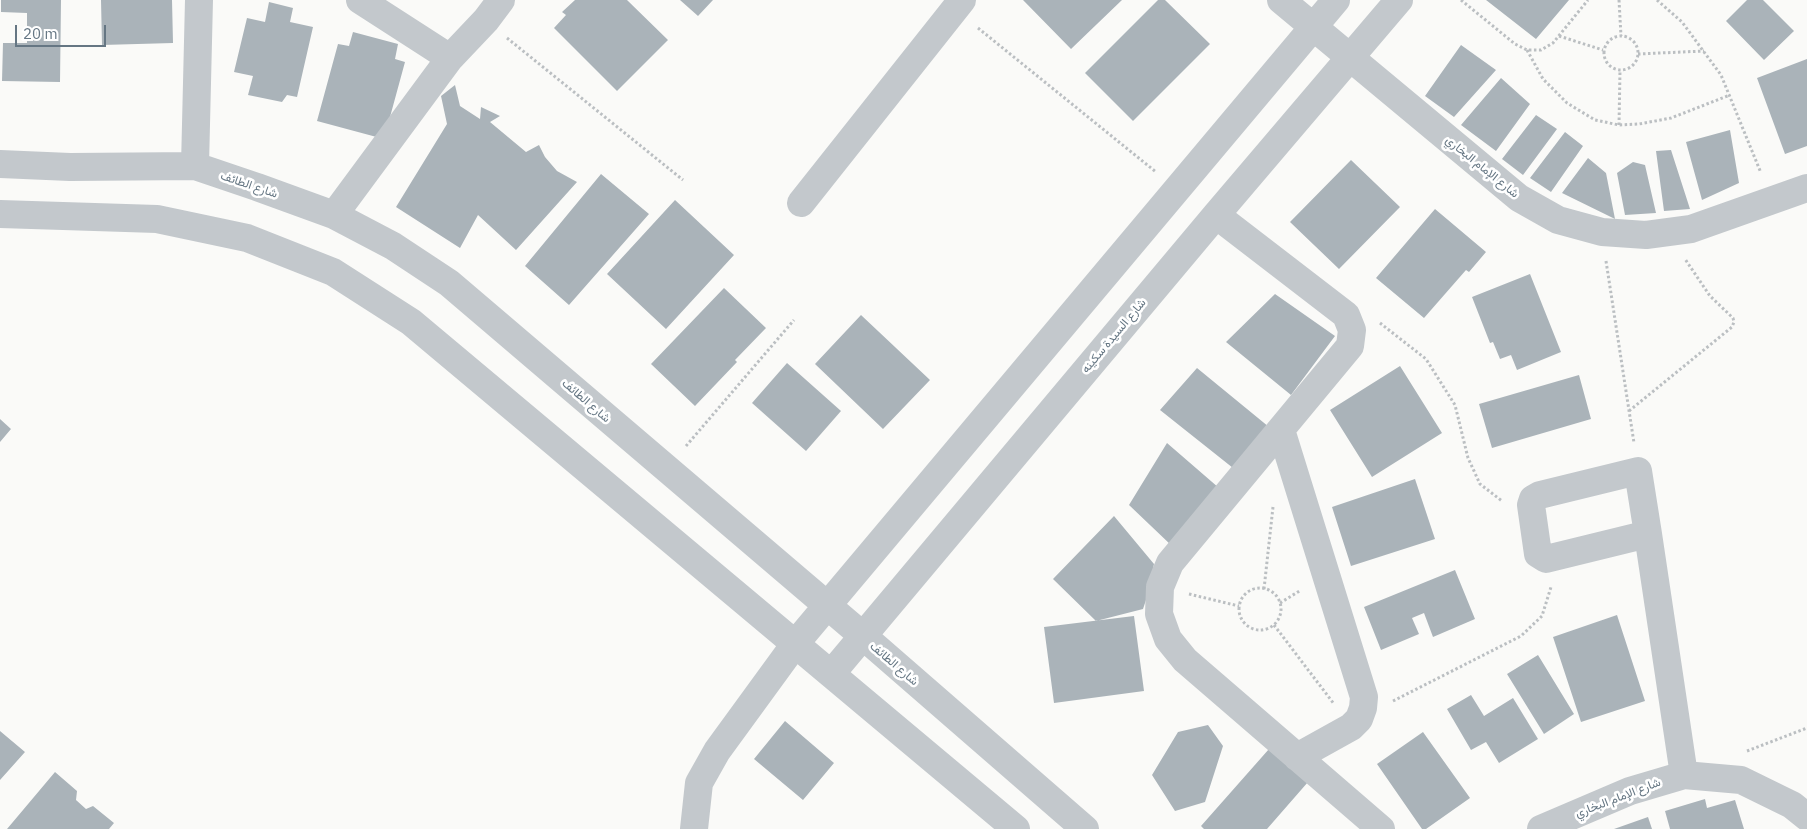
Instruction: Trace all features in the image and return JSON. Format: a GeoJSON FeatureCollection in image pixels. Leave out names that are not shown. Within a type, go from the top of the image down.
{"type":"FeatureCollection","features":[{"type":"Feature","properties":{"kind":"street"},"geometry":{"type":"LineString","coordinates":[[195,166],[199,0]]}},
{"type":"Feature","properties":{"kind":"street"},"geometry":{"type":"LineString","coordinates":[[360,0],[450,58]]}},
{"type":"Feature","properties":{"kind":"street","name":"شارع الإمام البخاري"},"geometry":{"type":"LineString","coordinates":[[1281,0],[1519,198],[1558,220],[1602,232],[1646,235],[1691,228],[1807,188]]}},
{"type":"Feature","properties":{"kind":"street"},"geometry":{"type":"LineString","coordinates":[[694,829],[699,783],[717,751],[795,644],[1336,0]]}},
{"type":"Feature","properties":{"kind":"street","name":"شارع السيدة سكينه"},"geometry":{"type":"LineString","coordinates":[[831,674],[1216,215],[1400,0]]}},
{"type":"Feature","properties":{"kind":"street"},"geometry":{"type":"LineString","coordinates":[[801,203],[954,3]]}},
{"type":"Feature","properties":{"kind":"street"},"geometry":{"type":"LineString","coordinates":[[334,215],[450,58],[493,10]]}},
{"type":"Feature","properties":{"kind":"street","name":"شارع الطائف"},"geometry":{"type":"LineString","coordinates":[[0,164],[70,167],[195,166],[334,215],[392,246],[449,283],[863,636],[1085,829]]}},
{"type":"Feature","properties":{"kind":"street"},"geometry":{"type":"LineString","coordinates":[[0,214],[157,219],[247,238],[333,272],[411,322],[1016,829]]}},
{"type":"Feature","properties":{"kind":"street"},"geometry":{"type":"LineString","coordinates":[[1216,215],[1346,315],[1352,330],[1350,346],[1170,563],[1160,587],[1159,614],[1168,639],[1185,660],[1381,829]]}},
{"type":"Feature","properties":{"kind":"street"},"geometry":{"type":"LineString","coordinates":[[1281,430],[1364,697],[1363,708],[1355,723],[1297,756]]}},
{"type":"Feature","properties":{"kind":"street"},"geometry":{"type":"LineString","coordinates":[[1648,534],[1546,559],[1538,554],[1531,505],[1533,499],[1540,495],[1638,471],[1648,534],[1684,775]]}},
{"type":"Feature","properties":{"kind":"street","name":"شارع الإمام البخاري"},"geometry":{"type":"LineString","coordinates":[[1541,829],[1630,791],[1684,775],[1741,780],[1792,805],[1807,817]]}},
{"type":"Feature","properties":{"kind":"path"},"geometry":{"type":"LineString","coordinates":[[1461,0],[1515,44],[1527,50],[1541,50],[1553,43],[1588,0]]}},
{"type":"Feature","properties":{"kind":"path"},"geometry":{"type":"LineString","coordinates":[[1619,0],[1621,36]]}},
{"type":"Feature","properties":{"kind":"path"},"geometry":{"type":"LineString","coordinates":[[1658,0],[1682,22],[1722,74],[1772,200]]}},
{"type":"Feature","properties":{"kind":"path"},"geometry":{"type":"LineString","coordinates":[[954,3],[1177,189]]}},
{"type":"Feature","properties":{"kind":"path"},"geometry":{"type":"LineString","coordinates":[[493,10],[682,180]]}},
{"type":"Feature","properties":{"kind":"path"},"geometry":{"type":"LineString","coordinates":[[1559,36],[1604,50]]}},
{"type":"Feature","properties":{"kind":"path"},"geometry":{"type":"LineString","coordinates":[[1621,36],[1628,37],[1634,41],[1638,54],[1632,66],[1620,70],[1607,64],[1604,58],[1604,50],[1609,40],[1621,36]]}},
{"type":"Feature","properties":{"kind":"path"},"geometry":{"type":"LineString","coordinates":[[1527,50],[1543,79],[1567,103],[1595,120],[1619,125],[1639,124],[1671,118],[1730,95]]}},
{"type":"Feature","properties":{"kind":"path"},"geometry":{"type":"LineString","coordinates":[[1638,54],[1704,51]]}},
{"type":"Feature","properties":{"kind":"path"},"geometry":{"type":"LineString","coordinates":[[1619,125],[1620,70]]}},
{"type":"Feature","properties":{"kind":"path"},"geometry":{"type":"LineString","coordinates":[[1629,411],[1732,327],[1734,322],[1733,318],[1710,296],[1688,265],[1671,231]]}},
{"type":"Feature","properties":{"kind":"path"},"geometry":{"type":"LineString","coordinates":[[1602,232],[1638,471]]}},
{"type":"Feature","properties":{"kind":"path"},"geometry":{"type":"LineString","coordinates":[[666,469],[794,320]]}},
{"type":"Feature","properties":{"kind":"path"},"geometry":{"type":"LineString","coordinates":[[1375,321],[1384,325],[1426,359],[1455,405],[1468,458],[1480,484],[1503,501],[1531,505]]}},
{"type":"Feature","properties":{"kind":"path"},"geometry":{"type":"LineString","coordinates":[[1274,625],[1355,723],[1521,636],[1542,616],[1551,588],[1546,559]]}},
{"type":"Feature","properties":{"kind":"path"},"geometry":{"type":"LineString","coordinates":[[1160,587],[1240,606]]}},
{"type":"Feature","properties":{"kind":"path"},"geometry":{"type":"LineString","coordinates":[[1255,589],[1264,589],[1271,591],[1277,596],[1281,611],[1274,625],[1267,629],[1259,630],[1250,628],[1244,622],[1240,615],[1240,606],[1242,598],[1248,592],[1255,589]]}},
{"type":"Feature","properties":{"kind":"building"},"geometry":{"type":"Polygon","coordinates":[[[1,0],[61,0],[60,82],[2,81],[3,43],[27,43],[27,13],[1,12],[1,0]]]}},
{"type":"Feature","properties":{"kind":"building"},"geometry":{"type":"Polygon","coordinates":[[[101,0],[172,0],[173,43],[102,45],[101,0]]]}},
{"type":"Feature","properties":{"kind":"building"},"geometry":{"type":"Polygon","coordinates":[[[575,0],[627,0],[668,40],[617,91],[554,28],[566,15],[562,12],[575,0]]]}},
{"type":"Feature","properties":{"kind":"building"},"geometry":{"type":"Polygon","coordinates":[[[680,0],[713,0],[698,16],[680,0]]]}},
{"type":"Feature","properties":{"kind":"building"},"geometry":{"type":"Polygon","coordinates":[[[1023,0],[1122,0],[1071,49],[1023,0]]]}},
{"type":"Feature","properties":{"kind":"building"},"geometry":{"type":"Polygon","coordinates":[[[1158,0],[1165,0],[1210,44],[1133,121],[1085,73],[1158,0]]]}},
{"type":"Feature","properties":{"kind":"building"},"geometry":{"type":"Polygon","coordinates":[[[1486,0],[1569,0],[1536,39],[1486,0]]]}},
{"type":"Feature","properties":{"kind":"building"},"geometry":{"type":"Polygon","coordinates":[[[1747,0],[1763,0],[1794,31],[1764,60],[1726,21],[1747,0]]]}},
{"type":"Feature","properties":{"kind":"building"},"geometry":{"type":"Polygon","coordinates":[[[269,2],[293,8],[290,22],[313,27],[297,97],[287,95],[282,102],[248,95],[253,76],[234,72],[247,18],[265,22],[269,2]]]}},
{"type":"Feature","properties":{"kind":"building"},"geometry":{"type":"Polygon","coordinates":[[[353,32],[398,44],[395,59],[405,62],[384,139],[317,121],[338,44],[349,46],[353,32]]]}},
{"type":"Feature","properties":{"kind":"building"},"geometry":{"type":"Polygon","coordinates":[[[1461,45],[1496,70],[1454,117],[1425,96],[1461,45]]]}},
{"type":"Feature","properties":{"kind":"building"},"geometry":{"type":"Polygon","coordinates":[[[1807,59],[1807,146],[1785,154],[1757,78],[1807,59]]]}},
{"type":"Feature","properties":{"kind":"building"},"geometry":{"type":"Polygon","coordinates":[[[1501,78],[1530,104],[1496,151],[1461,125],[1501,78]]]}},
{"type":"Feature","properties":{"kind":"building"},"geometry":{"type":"Polygon","coordinates":[[[455,85],[460,106],[480,119],[481,107],[500,116],[490,122],[526,152],[539,145],[545,157],[557,171],[577,182],[516,250],[478,215],[460,248],[396,207],[447,124],[441,96],[455,85]]]}},
{"type":"Feature","properties":{"kind":"building"},"geometry":{"type":"Polygon","coordinates":[[[1536,115],[1557,129],[1523,175],[1502,159],[1536,115]]]}},
{"type":"Feature","properties":{"kind":"building"},"geometry":{"type":"Polygon","coordinates":[[[1730,130],[1739,183],[1702,200],[1686,142],[1730,130]]]}},
{"type":"Feature","properties":{"kind":"building"},"geometry":{"type":"Polygon","coordinates":[[[1565,132],[1583,146],[1551,192],[1530,178],[1565,132]]]}},
{"type":"Feature","properties":{"kind":"building"},"geometry":{"type":"Polygon","coordinates":[[[1671,150],[1690,209],[1664,211],[1656,151],[1671,150]]]}},
{"type":"Feature","properties":{"kind":"building"},"geometry":{"type":"Polygon","coordinates":[[[1588,158],[1606,173],[1615,219],[1562,193],[1588,158]]]}},
{"type":"Feature","properties":{"kind":"building"},"geometry":{"type":"Polygon","coordinates":[[[1351,160],[1400,207],[1339,269],[1290,222],[1351,160]]]}},
{"type":"Feature","properties":{"kind":"building"},"geometry":{"type":"Polygon","coordinates":[[[1633,162],[1645,165],[1656,213],[1625,215],[1617,173],[1633,162]]]}},
{"type":"Feature","properties":{"kind":"building"},"geometry":{"type":"Polygon","coordinates":[[[601,174],[649,214],[569,305],[525,266],[601,174]]]}},
{"type":"Feature","properties":{"kind":"building"},"geometry":{"type":"Polygon","coordinates":[[[675,200],[734,255],[666,329],[607,274],[675,200]]]}},
{"type":"Feature","properties":{"kind":"building"},"geometry":{"type":"Polygon","coordinates":[[[1435,209],[1486,252],[1469,272],[1466,270],[1424,318],[1376,278],[1435,209]]]}},
{"type":"Feature","properties":{"kind":"building"},"geometry":{"type":"Polygon","coordinates":[[[1530,274],[1561,352],[1517,370],[1511,355],[1500,359],[1493,342],[1490,343],[1472,297],[1530,274]]]}},
{"type":"Feature","properties":{"kind":"building"},"geometry":{"type":"Polygon","coordinates":[[[724,288],[766,328],[695,406],[651,364],[724,288]]]}},
{"type":"Feature","properties":{"kind":"building"},"geometry":{"type":"Polygon","coordinates":[[[1275,294],[1335,336],[1291,395],[1226,342],[1275,294]]]}},
{"type":"Feature","properties":{"kind":"building"},"geometry":{"type":"Polygon","coordinates":[[[861,315],[930,380],[883,429],[815,364],[861,315]]]}},
{"type":"Feature","properties":{"kind":"building"},"geometry":{"type":"Polygon","coordinates":[[[787,363],[841,411],[806,451],[752,403],[787,363]]]}},
{"type":"Feature","properties":{"kind":"building"},"geometry":{"type":"Polygon","coordinates":[[[1400,366],[1442,433],[1372,477],[1330,410],[1400,366]]]}},
{"type":"Feature","properties":{"kind":"building"},"geometry":{"type":"Polygon","coordinates":[[[1197,368],[1269,427],[1233,468],[1160,410],[1197,368]]]}},
{"type":"Feature","properties":{"kind":"building"},"geometry":{"type":"Polygon","coordinates":[[[1579,375],[1591,419],[1492,448],[1479,404],[1579,375]]]}},
{"type":"Feature","properties":{"kind":"building"},"geometry":{"type":"Polygon","coordinates":[[[0,419],[11,429],[0,442],[0,419]]]}},
{"type":"Feature","properties":{"kind":"building"},"geometry":{"type":"Polygon","coordinates":[[[1167,443],[1219,488],[1172,546],[1129,505],[1167,443]]]}},
{"type":"Feature","properties":{"kind":"building"},"geometry":{"type":"Polygon","coordinates":[[[1415,479],[1435,539],[1351,566],[1332,507],[1415,479]]]}},
{"type":"Feature","properties":{"kind":"building"},"geometry":{"type":"Polygon","coordinates":[[[1114,516],[1154,564],[1143,609],[1096,621],[1053,579],[1114,516]]]}},
{"type":"Feature","properties":{"kind":"building"},"geometry":{"type":"Polygon","coordinates":[[[1455,570],[1475,619],[1433,637],[1424,613],[1412,618],[1419,634],[1381,650],[1364,607],[1455,570]]]}},
{"type":"Feature","properties":{"kind":"building"},"geometry":{"type":"Polygon","coordinates":[[[1617,615],[1645,701],[1581,722],[1553,637],[1617,615]]]}},
{"type":"Feature","properties":{"kind":"building"},"geometry":{"type":"Polygon","coordinates":[[[1134,616],[1144,691],[1054,703],[1044,627],[1134,616]]]}},
{"type":"Feature","properties":{"kind":"building"},"geometry":{"type":"Polygon","coordinates":[[[1538,655],[1574,714],[1544,734],[1507,674],[1538,655]]]}},
{"type":"Feature","properties":{"kind":"building"},"geometry":{"type":"Polygon","coordinates":[[[1471,695],[1484,716],[1513,698],[1538,739],[1499,763],[1486,742],[1471,750],[1447,709],[1471,695]]]}},
{"type":"Feature","properties":{"kind":"building"},"geometry":{"type":"Polygon","coordinates":[[[785,721],[834,763],[803,800],[754,759],[785,721]]]}},
{"type":"Feature","properties":{"kind":"building"},"geometry":{"type":"Polygon","coordinates":[[[1208,725],[1223,746],[1205,802],[1175,811],[1152,775],[1178,732],[1208,725]]]}},
{"type":"Feature","properties":{"kind":"building"},"geometry":{"type":"Polygon","coordinates":[[[0,731],[25,752],[0,780],[0,731]]]}},
{"type":"Feature","properties":{"kind":"building"},"geometry":{"type":"Polygon","coordinates":[[[1423,732],[1470,798],[1426,829],[1422,829],[1377,764],[1423,732]]]}},
{"type":"Feature","properties":{"kind":"building"},"geometry":{"type":"Polygon","coordinates":[[[1269,749],[1308,782],[1267,829],[1204,829],[1201,826],[1269,749]]]}},
{"type":"Feature","properties":{"kind":"building"},"geometry":{"type":"Polygon","coordinates":[[[55,772],[77,791],[76,800],[86,809],[93,806],[114,823],[109,829],[7,829],[55,772]]]}},
{"type":"Feature","properties":{"kind":"building"},"geometry":{"type":"Polygon","coordinates":[[[1705,799],[1707,808],[1735,800],[1744,829],[1670,829],[1665,811],[1705,799]]]}},
{"type":"Feature","properties":{"kind":"building"},"geometry":{"type":"Polygon","coordinates":[[[1648,817],[1652,829],[1614,829],[1648,817]]]}}]}
